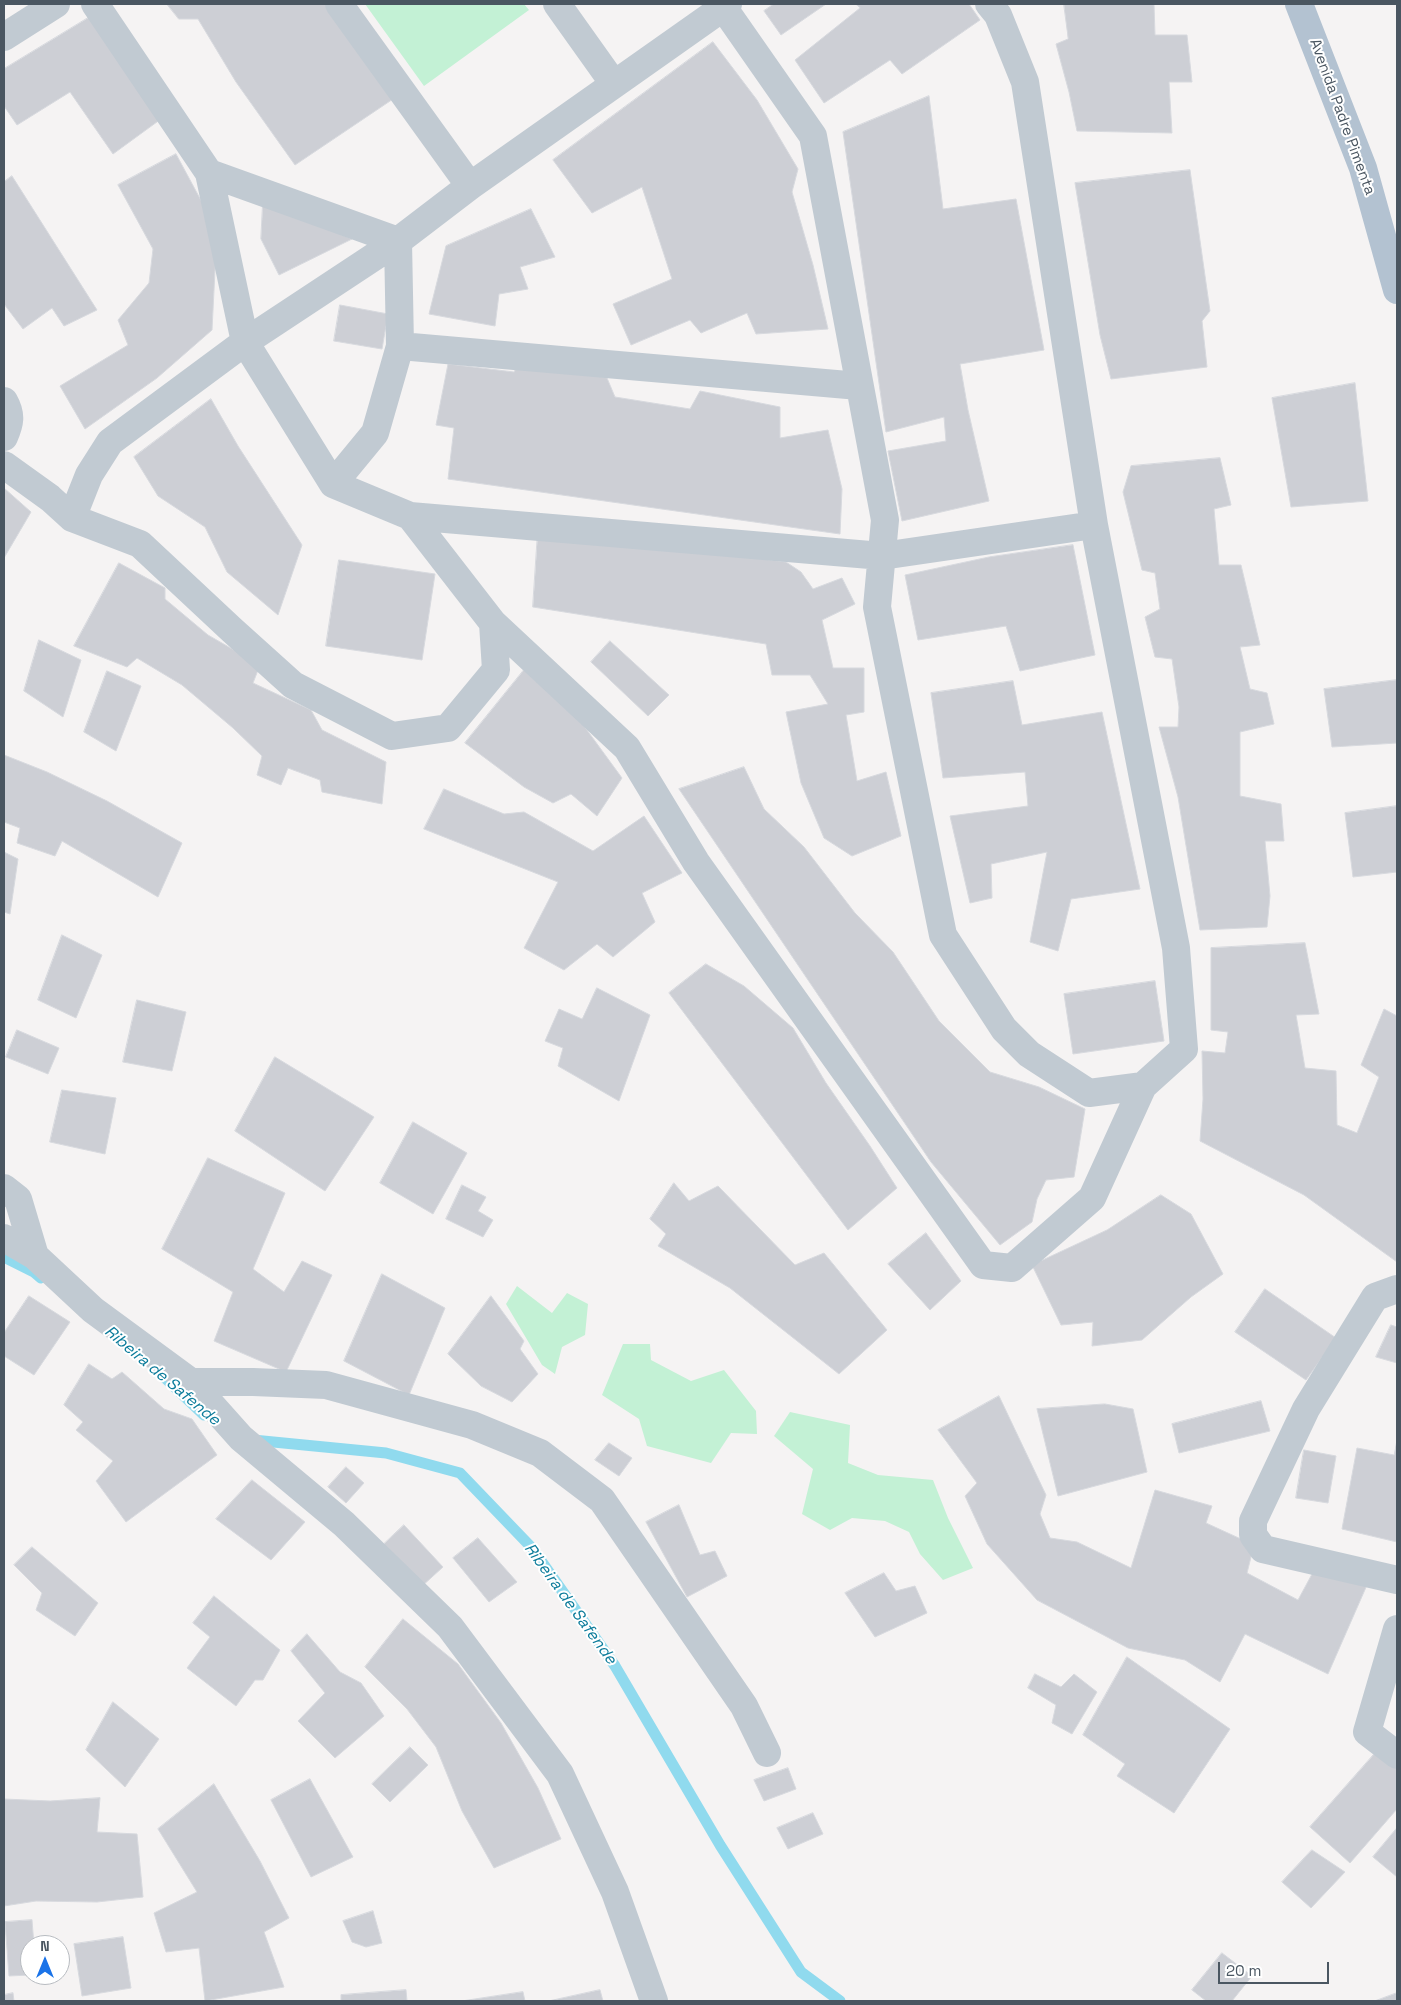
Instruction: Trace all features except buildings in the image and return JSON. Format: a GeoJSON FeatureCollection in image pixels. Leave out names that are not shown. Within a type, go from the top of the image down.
{"type":"FeatureCollection","features":[{"type":"Feature","properties":{"kind":"main road","name":"Avenida Padre Pimenta"},"geometry":{"type":"LineString","coordinates":[[1299,4],[1363,168],[1397,290]]}},
{"type":"Feature","properties":{"kind":"street"},"geometry":{"type":"LineString","coordinates":[[4,38],[56,4]]}},
{"type":"Feature","properties":{"kind":"street"},"geometry":{"type":"LineString","coordinates":[[95,4],[209,173],[245,342],[333,484],[410,516],[882,556],[1094,525]]}},
{"type":"Feature","properties":{"kind":"street"},"geometry":{"type":"LineString","coordinates":[[339,4],[470,186]]}},
{"type":"Feature","properties":{"kind":"street"},"geometry":{"type":"LineString","coordinates":[[557,4],[614,84]]}},
{"type":"Feature","properties":{"kind":"street"},"geometry":{"type":"LineString","coordinates":[[410,516],[493,623],[627,748],[696,862],[983,1265],[1012,1268],[1092,1198],[1144,1086],[1184,1049],[1176,948],[1094,525],[1025,82],[998,15],[989,4]]}},
{"type":"Feature","properties":{"kind":"street"},"geometry":{"type":"LineString","coordinates":[[72,518],[89,475],[110,442],[245,342],[398,241],[470,186],[726,5],[813,136],[885,520],[877,607],[943,935],[1004,1029],[1029,1054],[1089,1093],[1144,1086]]}},
{"type":"Feature","properties":{"kind":"street"},"geometry":{"type":"LineString","coordinates":[[209,173],[398,241]]}},
{"type":"Feature","properties":{"kind":"street"},"geometry":{"type":"LineString","coordinates":[[333,484],[375,433],[400,346],[398,241]]}},
{"type":"Feature","properties":{"kind":"street"},"geometry":{"type":"LineString","coordinates":[[400,346],[859,386]]}},
{"type":"Feature","properties":{"kind":"street"},"geometry":{"type":"LineString","coordinates":[[4,401],[10,412],[10,424],[4,437]]}},
{"type":"Feature","properties":{"kind":"street"},"geometry":{"type":"LineString","coordinates":[[4,465],[50,498],[72,518],[140,544],[293,684],[392,736],[448,728],[496,670],[493,623]]}},
{"type":"Feature","properties":{"kind":"street"},"geometry":{"type":"LineString","coordinates":[[4,1188],[18,1200],[35,1256]]}},
{"type":"Feature","properties":{"kind":"street"},"geometry":{"type":"LineString","coordinates":[[4,1238],[35,1256],[93,1310],[191,1382],[241,1438],[344,1524],[450,1627],[560,1774],[615,1892],[654,2001]]}},
{"type":"Feature","properties":{"kind":"street"},"geometry":{"type":"LineString","coordinates":[[1397,1289],[1375,1297],[1306,1409],[1253,1520],[1253,1535],[1263,1549],[1397,1580]]}},
{"type":"Feature","properties":{"kind":"street"},"geometry":{"type":"LineString","coordinates":[[191,1382],[326,1385],[472,1426],[540,1453],[602,1500],[744,1706],[767,1753]]}},
{"type":"Feature","properties":{"kind":"street"},"geometry":{"type":"LineString","coordinates":[[1397,1630],[1367,1732],[1397,1755]]}},
{"type":"Feature","properties":{"kind":"green space"},"geometry":{"type":"Polygon","coordinates":[[[365,4],[524,4],[529,10],[424,86],[365,4]]]}},
{"type":"Feature","properties":{"kind":"green space"},"geometry":{"type":"Polygon","coordinates":[[[517,1286],[552,1313],[567,1293],[588,1304],[585,1335],[562,1347],[555,1374],[542,1365],[506,1304],[517,1286]]]}},
{"type":"Feature","properties":{"kind":"green space"},"geometry":{"type":"Polygon","coordinates":[[[623,1344],[650,1344],[651,1360],[691,1381],[724,1370],[756,1411],[757,1434],[731,1433],[711,1463],[647,1446],[639,1419],[602,1395],[623,1344]]]}},
{"type":"Feature","properties":{"kind":"green space"},"geometry":{"type":"Polygon","coordinates":[[[790,1412],[850,1425],[848,1463],[878,1475],[933,1480],[948,1518],[973,1568],[943,1580],[920,1554],[909,1532],[885,1521],[852,1518],[830,1530],[802,1514],[813,1469],[774,1436],[790,1412]]]}},
{"type":"Feature","properties":{"kind":"waterway","name":"Ribeira de Safende"},"geometry":{"type":"LineString","coordinates":[[4,1257],[34,1272],[41,1278]]}},
{"type":"Feature","properties":{"kind":"waterway","name":"Ribeira de Safende"},"geometry":{"type":"LineString","coordinates":[[163,1376],[204,1415]]}},
{"type":"Feature","properties":{"kind":"waterway","name":"Ribeira de Safende"},"geometry":{"type":"LineString","coordinates":[[253,1440],[386,1453],[460,1473],[532,1548],[615,1666],[720,1845],[801,1972],[840,2001]]}}]}
